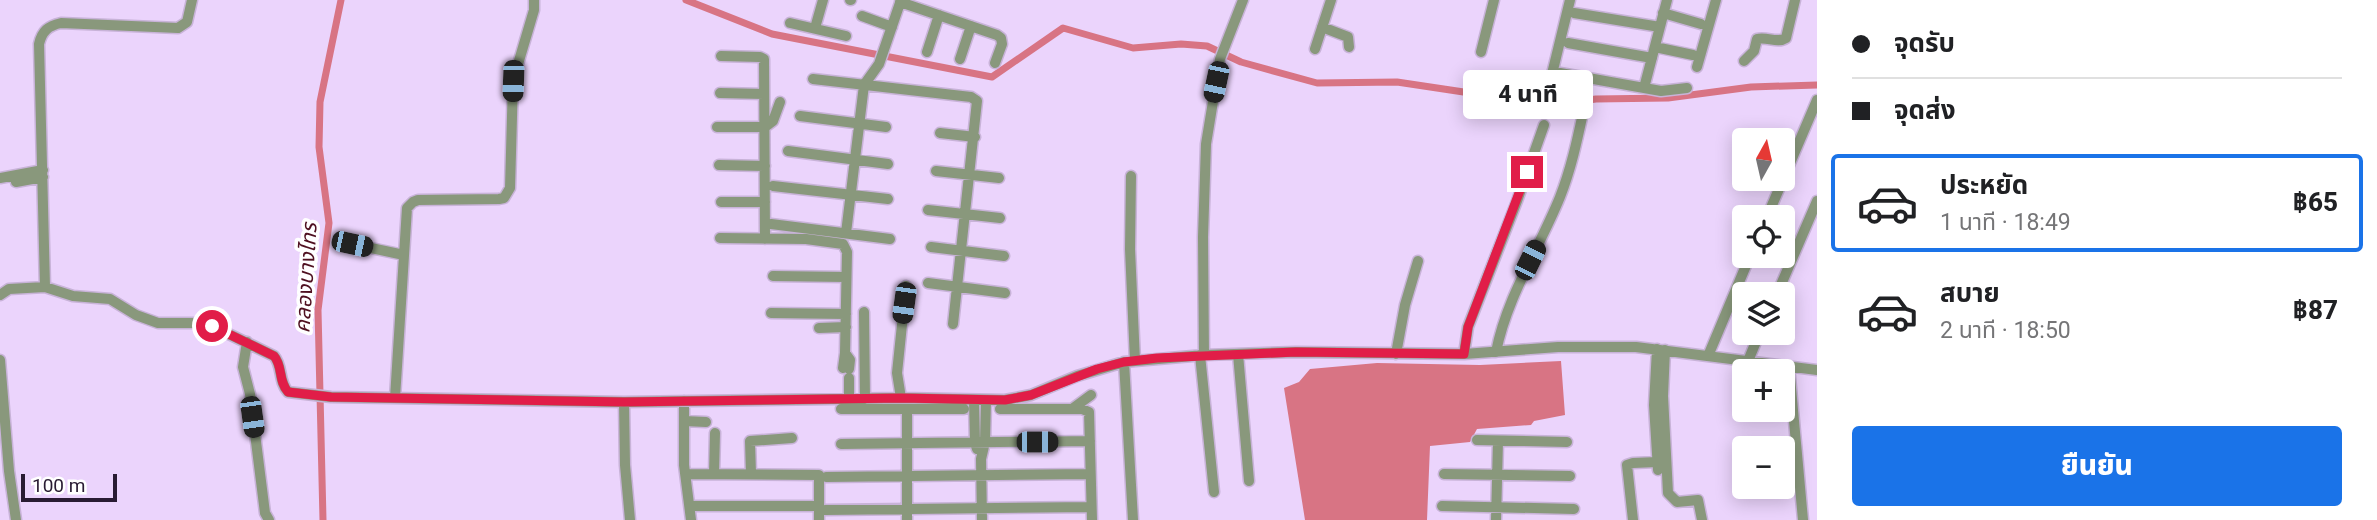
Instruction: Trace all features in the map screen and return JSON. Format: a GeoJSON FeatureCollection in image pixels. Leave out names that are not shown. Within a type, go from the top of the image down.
{"type":"FeatureCollection","features":[{"type":"Feature","properties":{"kind":"street"},"geometry":{"type":"LineString","coordinates":[[45,287],[39,44],[44,30],[53,24],[72,22],[178,28],[187,22],[192,0]]}},
{"type":"Feature","properties":{"kind":"street"},"geometry":{"type":"LineString","coordinates":[[395,398],[407,208],[413,202],[499,199],[508,194],[513,81],[534,10],[534,0]]}},
{"type":"Feature","properties":{"kind":"street"},"geometry":{"type":"LineString","coordinates":[[815,28],[823,0]]}},
{"type":"Feature","properties":{"kind":"street"},"geometry":{"type":"LineString","coordinates":[[1214,492],[1202,355],[1206,144],[1220,59],[1243,0]]}},
{"type":"Feature","properties":{"kind":"street"},"geometry":{"type":"LineString","coordinates":[[1315,49],[1331,0]]}},
{"type":"Feature","properties":{"kind":"street"},"geometry":{"type":"LineString","coordinates":[[1481,52],[1494,0]]}},
{"type":"Feature","properties":{"kind":"street"},"geometry":{"type":"LineString","coordinates":[[1570,0],[1555,76],[1668,91],[1687,88]]}},
{"type":"Feature","properties":{"kind":"street"},"geometry":{"type":"LineString","coordinates":[[1644,88],[1667,0]]}},
{"type":"Feature","properties":{"kind":"street"},"geometry":{"type":"LineString","coordinates":[[1697,67],[1716,0]]}},
{"type":"Feature","properties":{"kind":"street"},"geometry":{"type":"LineString","coordinates":[[1744,61],[1754,51],[1757,39],[1764,37],[1780,41],[1786,38],[1796,0]]}},
{"type":"Feature","properties":{"kind":"street"},"geometry":{"type":"LineString","coordinates":[[846,233],[864,85],[879,64],[901,1],[1001,38],[1002,44],[995,63]]}},
{"type":"Feature","properties":{"kind":"street"},"geometry":{"type":"LineString","coordinates":[[1574,13],[1660,27]]}},
{"type":"Feature","properties":{"kind":"street"},"geometry":{"type":"LineString","coordinates":[[1663,13],[1701,24]]}},
{"type":"Feature","properties":{"kind":"street"},"geometry":{"type":"LineString","coordinates":[[927,52],[939,15]]}},
{"type":"Feature","properties":{"kind":"street"},"geometry":{"type":"LineString","coordinates":[[862,16],[892,27]]}},
{"type":"Feature","properties":{"kind":"street"},"geometry":{"type":"LineString","coordinates":[[790,23],[846,36]]}},
{"type":"Feature","properties":{"kind":"street"},"geometry":{"type":"LineString","coordinates":[[960,59],[971,26]]}},
{"type":"Feature","properties":{"kind":"street"},"geometry":{"type":"LineString","coordinates":[[1322,27],[1348,37],[1349,47]]}},
{"type":"Feature","properties":{"kind":"street"},"geometry":{"type":"LineString","coordinates":[[1568,43],[1652,58]]}},
{"type":"Feature","properties":{"kind":"street"},"geometry":{"type":"LineString","coordinates":[[1655,47],[1693,55]]}},
{"type":"Feature","properties":{"kind":"street"},"geometry":{"type":"LineString","coordinates":[[721,56],[763,57],[765,239]]}},
{"type":"Feature","properties":{"kind":"street"},"geometry":{"type":"LineString","coordinates":[[879,64],[882,83],[887,88]]}},
{"type":"Feature","properties":{"kind":"street"},"geometry":{"type":"LineString","coordinates":[[813,79],[975,98],[978,105],[975,137],[953,324]]}},
{"type":"Feature","properties":{"kind":"street"},"geometry":{"type":"LineString","coordinates":[[720,93],[765,94]]}},
{"type":"Feature","properties":{"kind":"street"},"geometry":{"type":"LineString","coordinates":[[1772,205],[1817,100]]}},
{"type":"Feature","properties":{"kind":"street"},"geometry":{"type":"LineString","coordinates":[[717,127],[765,127],[773,121],[780,102]]}},
{"type":"Feature","properties":{"kind":"street"},"geometry":{"type":"LineString","coordinates":[[1496,352],[1502,322],[1565,182],[1583,113]]}},
{"type":"Feature","properties":{"kind":"street"},"geometry":{"type":"LineString","coordinates":[[800,116],[886,127]]}},
{"type":"Feature","properties":{"kind":"street"},"geometry":{"type":"LineString","coordinates":[[1464,354],[1468,327],[1544,125]]}},
{"type":"Feature","properties":{"kind":"street"},"geometry":{"type":"LineString","coordinates":[[940,134],[975,137]]}},
{"type":"Feature","properties":{"kind":"street"},"geometry":{"type":"LineString","coordinates":[[788,151],[888,163]]}},
{"type":"Feature","properties":{"kind":"street"},"geometry":{"type":"LineString","coordinates":[[719,165],[765,166]]}},
{"type":"Feature","properties":{"kind":"street"},"geometry":{"type":"LineString","coordinates":[[936,171],[999,178]]}},
{"type":"Feature","properties":{"kind":"street"},"geometry":{"type":"LineString","coordinates":[[0,178],[43,173]]}},
{"type":"Feature","properties":{"kind":"street"},"geometry":{"type":"LineString","coordinates":[[0,185],[43,173]]}},
{"type":"Feature","properties":{"kind":"street"},"geometry":{"type":"LineString","coordinates":[[1130,176],[1129,361],[1133,520]]}},
{"type":"Feature","properties":{"kind":"street"},"geometry":{"type":"LineString","coordinates":[[773,186],[888,199]]}},
{"type":"Feature","properties":{"kind":"street"},"geometry":{"type":"LineString","coordinates":[[1782,282],[1817,201]]}},
{"type":"Feature","properties":{"kind":"street"},"geometry":{"type":"LineString","coordinates":[[721,202],[765,202]]}},
{"type":"Feature","properties":{"kind":"street"},"geometry":{"type":"LineString","coordinates":[[928,210],[1000,218]]}},
{"type":"Feature","properties":{"kind":"street"},"geometry":{"type":"LineString","coordinates":[[771,224],[890,239]]}},
{"type":"Feature","properties":{"kind":"street"},"geometry":{"type":"LineString","coordinates":[[720,238],[806,239],[843,244],[847,252],[845,353],[850,360],[846,373],[844,402]]}},
{"type":"Feature","properties":{"kind":"street"},"geometry":{"type":"LineString","coordinates":[[352,244],[404,255]]}},
{"type":"Feature","properties":{"kind":"street"},"geometry":{"type":"LineString","coordinates":[[931,247],[1004,256]]}},
{"type":"Feature","properties":{"kind":"street"},"geometry":{"type":"LineString","coordinates":[[1396,354],[1405,305],[1418,261]]}},
{"type":"Feature","properties":{"kind":"street"},"geometry":{"type":"LineString","coordinates":[[1708,355],[1745,268]]}},
{"type":"Feature","properties":{"kind":"street"},"geometry":{"type":"LineString","coordinates":[[772,276],[846,277]]}},
{"type":"Feature","properties":{"kind":"street"},"geometry":{"type":"LineString","coordinates":[[928,283],[1005,293]]}},
{"type":"Feature","properties":{"kind":"street"},"geometry":{"type":"LineString","coordinates":[[901,398],[897,373],[906,286]]}},
{"type":"Feature","properties":{"kind":"street"},"geometry":{"type":"LineString","coordinates":[[0,295],[9,289],[45,287],[73,296],[110,299],[136,315],[158,323],[204,324],[268,352],[278,361],[282,382],[288,392],[314,396],[624,402],[844,402],[907,409],[964,410]]}},
{"type":"Feature","properties":{"kind":"street"},"geometry":{"type":"LineString","coordinates":[[864,312],[865,399]]}},
{"type":"Feature","properties":{"kind":"street"},"geometry":{"type":"LineString","coordinates":[[771,313],[846,314]]}},
{"type":"Feature","properties":{"kind":"street"},"geometry":{"type":"LineString","coordinates":[[819,340],[820,313]]}},
{"type":"Feature","properties":{"kind":"street"},"geometry":{"type":"LineString","coordinates":[[820,328],[846,327]]}},
{"type":"Feature","properties":{"kind":"street"},"geometry":{"type":"LineString","coordinates":[[247,342],[243,367],[250,394],[265,513],[269,520]]}},
{"type":"Feature","properties":{"kind":"street"},"geometry":{"type":"LineString","coordinates":[[844,402],[901,398],[1020,398],[1077,376],[1129,361],[1202,355],[1296,352],[1464,354],[1559,347],[1661,349],[1735,359]]}},
{"type":"Feature","properties":{"kind":"street"},"geometry":{"type":"LineString","coordinates":[[1633,520],[1627,465],[1633,463],[1657,466],[1654,404],[1661,349]]}},
{"type":"Feature","properties":{"kind":"street"},"geometry":{"type":"LineString","coordinates":[[1661,349],[1668,493],[1677,502],[1698,500],[1702,520]]}},
{"type":"Feature","properties":{"kind":"street"},"geometry":{"type":"LineString","coordinates":[[1238,354],[1249,481]]}},
{"type":"Feature","properties":{"kind":"street"},"geometry":{"type":"LineString","coordinates":[[0,360],[16,520]]}},
{"type":"Feature","properties":{"kind":"street"},"geometry":{"type":"LineString","coordinates":[[1795,367],[1817,370]]}},
{"type":"Feature","properties":{"kind":"street"},"geometry":{"type":"LineString","coordinates":[[1072,409],[1091,395]]}},
{"type":"Feature","properties":{"kind":"street"},"geometry":{"type":"LineString","coordinates":[[974,400],[980,442],[982,520]]}},
{"type":"Feature","properties":{"kind":"street"},"geometry":{"type":"LineString","coordinates":[[980,442],[986,400]]}},
{"type":"Feature","properties":{"kind":"street"},"geometry":{"type":"LineString","coordinates":[[684,401],[686,474],[691,520]]}},
{"type":"Feature","properties":{"kind":"street"},"geometry":{"type":"LineString","coordinates":[[624,402],[625,465],[630,520]]}},
{"type":"Feature","properties":{"kind":"street"},"geometry":{"type":"LineString","coordinates":[[907,409],[907,514]]}},
{"type":"Feature","properties":{"kind":"street"},"geometry":{"type":"LineString","coordinates":[[1000,409],[1083,409],[1089,412],[1092,520]]}},
{"type":"Feature","properties":{"kind":"street"},"geometry":{"type":"LineString","coordinates":[[684,421],[706,422]]}},
{"type":"Feature","properties":{"kind":"street"},"geometry":{"type":"LineString","coordinates":[[1794,422],[1803,520]]}},
{"type":"Feature","properties":{"kind":"street"},"geometry":{"type":"LineString","coordinates":[[714,474],[715,433]]}},
{"type":"Feature","properties":{"kind":"street"},"geometry":{"type":"LineString","coordinates":[[751,474],[750,441],[792,438]]}},
{"type":"Feature","properties":{"kind":"street"},"geometry":{"type":"LineString","coordinates":[[1477,440],[1567,442]]}},
{"type":"Feature","properties":{"kind":"street"},"geometry":{"type":"LineString","coordinates":[[841,444],[1090,441]]}},
{"type":"Feature","properties":{"kind":"street"},"geometry":{"type":"LineString","coordinates":[[1496,520],[1498,441]]}},
{"type":"Feature","properties":{"kind":"street"},"geometry":{"type":"LineString","coordinates":[[686,474],[819,475],[822,508],[819,520]]}},
{"type":"Feature","properties":{"kind":"street"},"geometry":{"type":"LineString","coordinates":[[826,477],[1090,474]]}},
{"type":"Feature","properties":{"kind":"street"},"geometry":{"type":"LineString","coordinates":[[1444,474],[1570,476]]}},
{"type":"Feature","properties":{"kind":"street"},"geometry":{"type":"LineString","coordinates":[[690,506],[822,508],[907,514],[982,508],[1091,507]]}},
{"type":"Feature","properties":{"kind":"street"},"geometry":{"type":"LineString","coordinates":[[1442,506],[1574,509]]}},
{"type":"Feature","properties":{"kind":"shaded area"},"geometry":{"type":"Polygon","coordinates":[[[1561,361],[1565,415],[1534,421],[1531,425],[1477,429],[1470,442],[1430,446],[1427,520],[1305,520],[1284,388],[1299,382],[1310,369],[1377,363],[1480,365],[1561,361]]]}},
{"type":"Feature","properties":{"kind":"waterway","name":"คลองบางไทร"},"geometry":{"type":"LineString","coordinates":[[323,520],[318,310],[329,223],[319,147],[320,102],[341,0]]}},
{"type":"Feature","properties":{"kind":"waterway"},"geometry":{"type":"LineString","coordinates":[[686,0],[772,34],[992,77],[1063,28],[1133,48],[1181,44],[1207,46],[1241,62],[1317,83],[1397,82],[1550,105],[1596,99],[1668,98],[1751,87],[1817,85]]}},
{"type":"Feature","properties":{"kind":"route"},"geometry":{"type":"LineString","coordinates":[[212,326],[274,356],[278,361],[284,388],[288,392],[331,397],[624,402],[901,398],[1005,400],[1031,395],[1097,369],[1157,358],[1296,352],[1464,354],[1468,327],[1527,172]]}}]}
